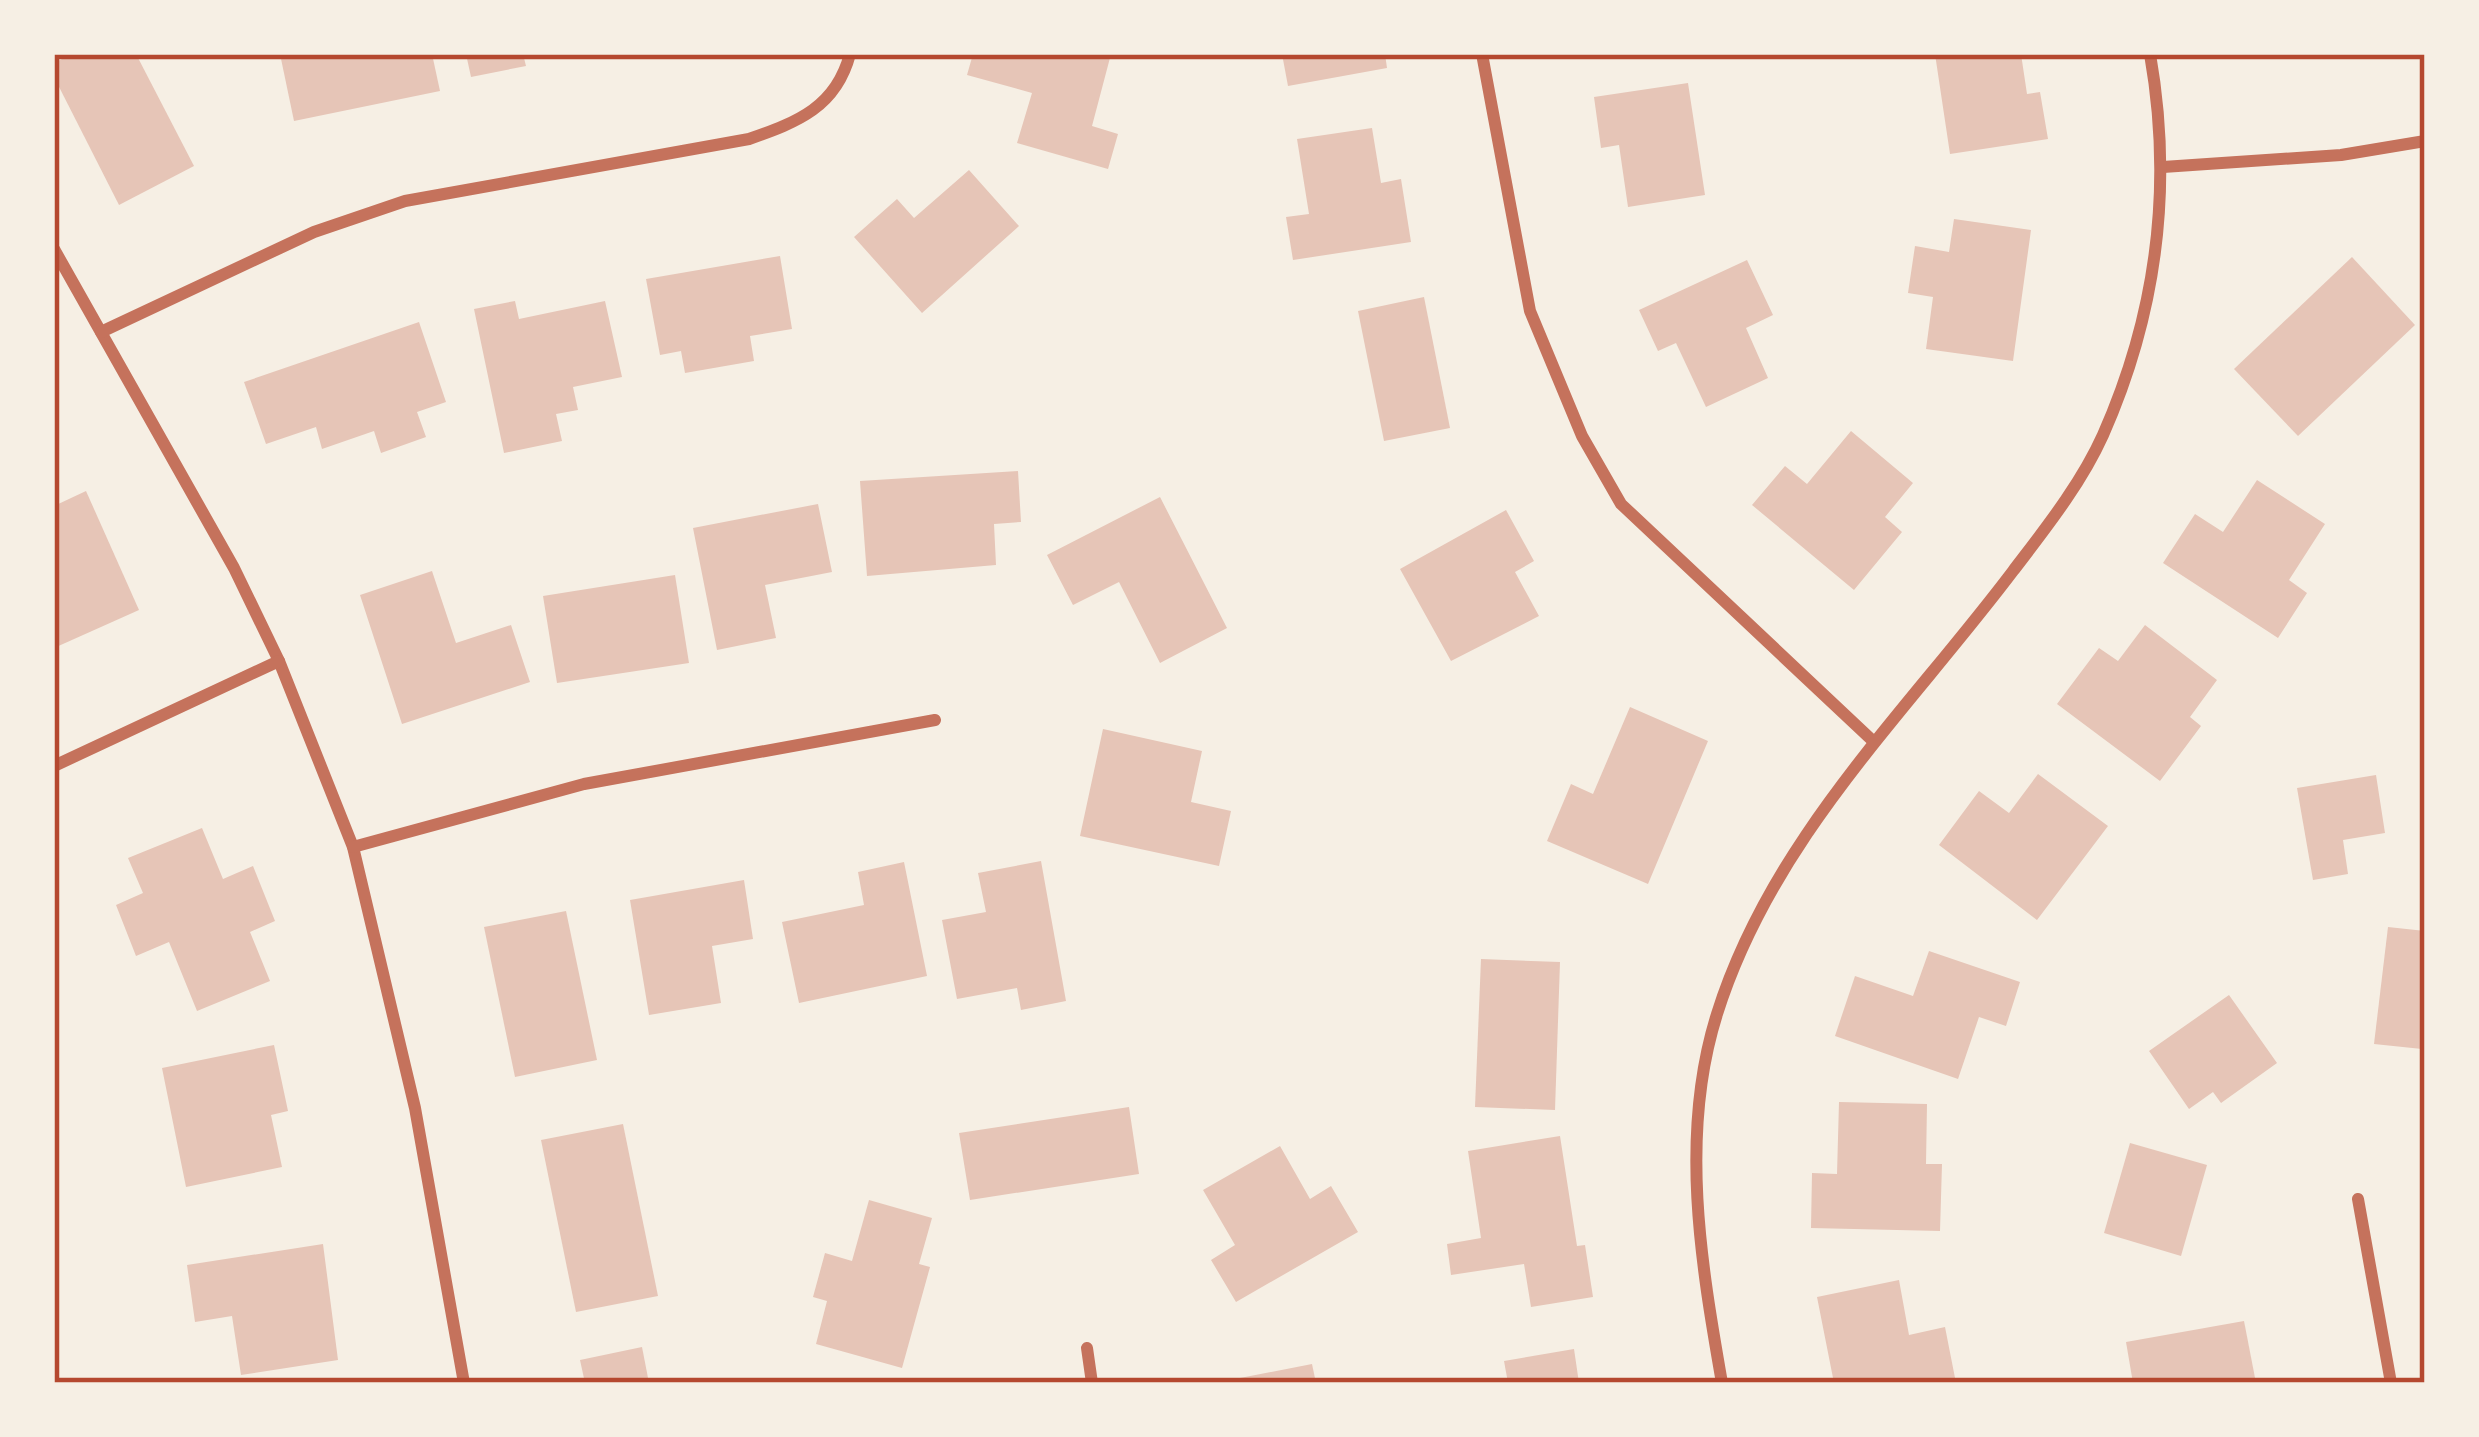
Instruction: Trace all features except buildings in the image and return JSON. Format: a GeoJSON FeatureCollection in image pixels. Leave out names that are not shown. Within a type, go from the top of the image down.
{"type":"FeatureCollection","features":[{"type":"Feature","properties":{"kind":"street"},"geometry":{"type":"LineString","coordinates":[[101,332],[277,248],[405,201],[749,139],[823,106],[844,77],[850,54]]}},
{"type":"Feature","properties":{"kind":"street"},"geometry":{"type":"LineString","coordinates":[[1482,54],[1530,310],[1549,367],[1592,454],[1621,504],[1686,572],[1874,742]]}},
{"type":"Feature","properties":{"kind":"street"},"geometry":{"type":"LineString","coordinates":[[1722,1383],[1707,1299],[1696,1182],[1698,1106],[1716,1016],[1775,884],[1805,832],[2054,517],[2102,438],[2135,349],[2157,260],[2163,167],[2150,54]]}},
{"type":"Feature","properties":{"kind":"street"},"geometry":{"type":"LineString","coordinates":[[2163,167],[2342,155],[2425,141]]}},
{"type":"Feature","properties":{"kind":"street"},"geometry":{"type":"LineString","coordinates":[[54,249],[234,568],[279,661],[353,847],[415,1108],[464,1383]]}},
{"type":"Feature","properties":{"kind":"street"},"geometry":{"type":"LineString","coordinates":[[54,766],[279,661]]}},
{"type":"Feature","properties":{"kind":"street"},"geometry":{"type":"LineString","coordinates":[[353,847],[584,784],[935,720]]}},
{"type":"Feature","properties":{"kind":"street"},"geometry":{"type":"LineString","coordinates":[[2358,1199],[2391,1383]]}},
{"type":"Feature","properties":{"kind":"street"},"geometry":{"type":"LineString","coordinates":[[1087,1348],[1092,1383]]}}]}
